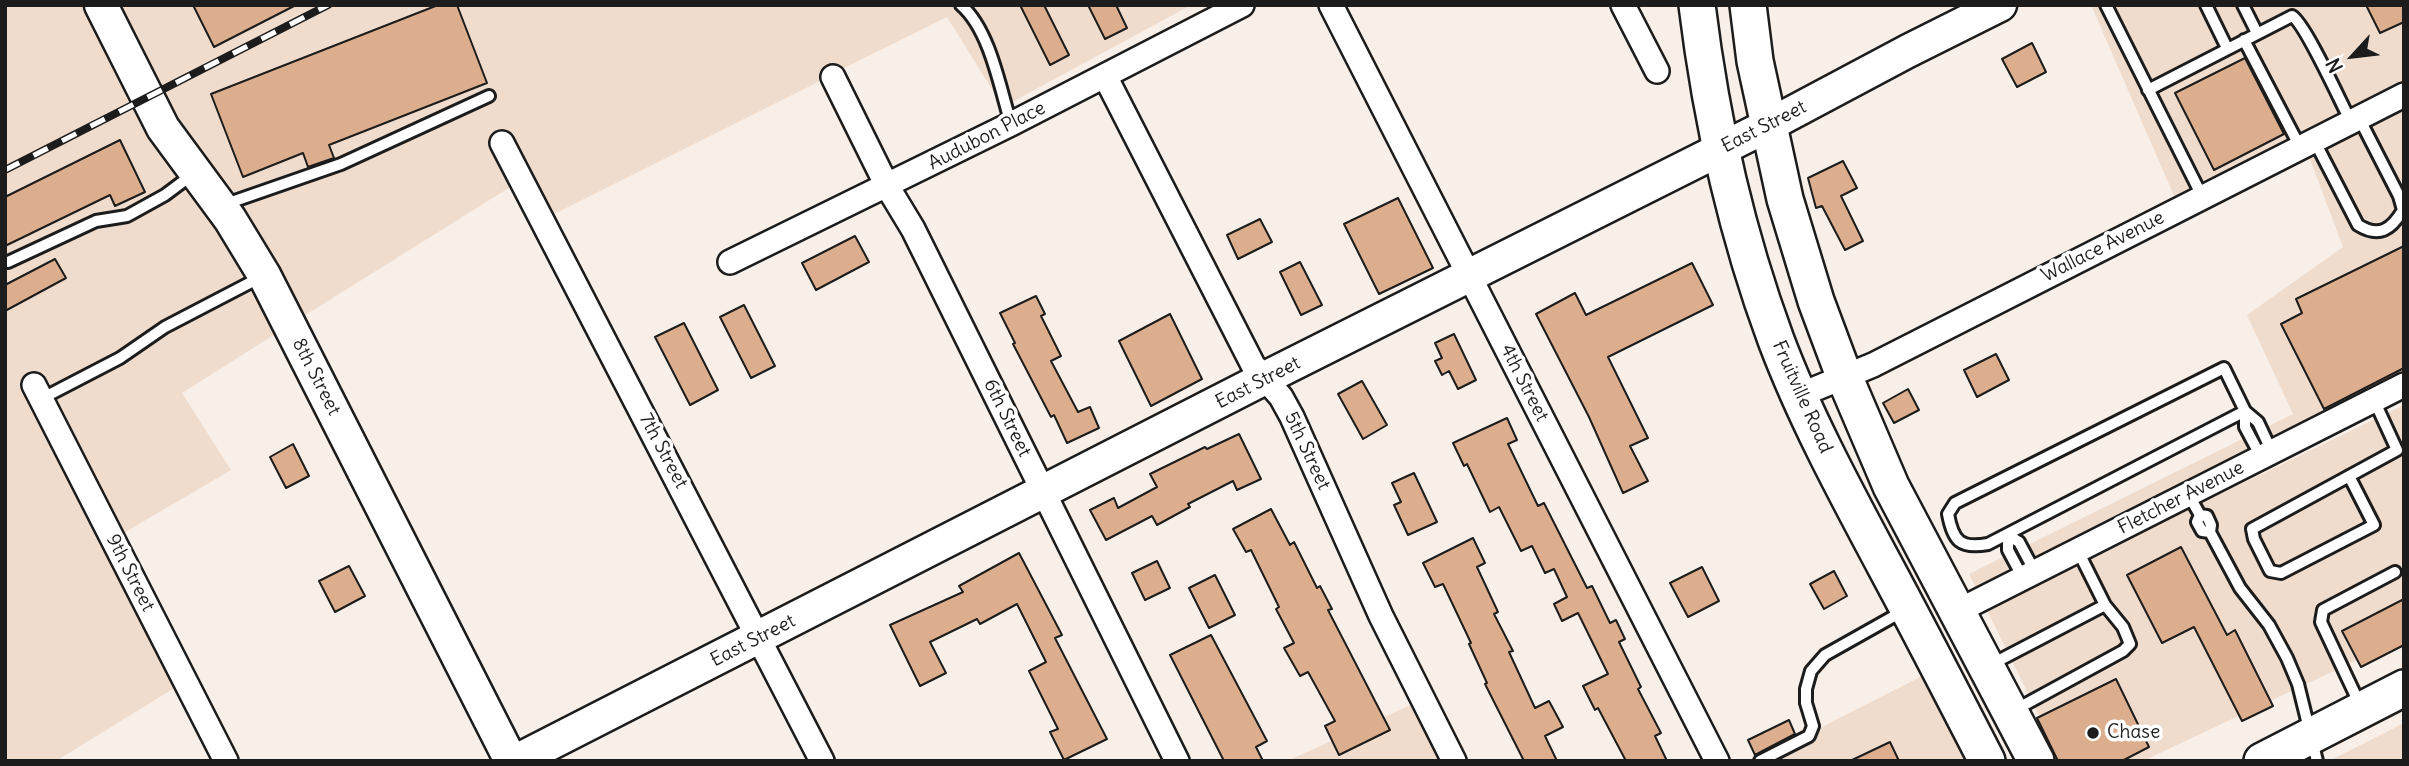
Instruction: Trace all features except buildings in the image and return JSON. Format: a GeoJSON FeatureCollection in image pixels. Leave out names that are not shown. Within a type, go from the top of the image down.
{"type":"FeatureCollection","features":[{"type":"Feature","properties":{"kind":"main road","name":"Fruitville Road"},"geometry":{"type":"LineString","coordinates":[[1697,5],[1706,80],[1747,257],[1777,342],[1839,479],[1908,608],[1982,759]]}},
{"type":"Feature","properties":{"kind":"main road"},"geometry":{"type":"LineString","coordinates":[[1748,5],[1755,61],[1785,199],[1816,301],[1844,376],[1891,486],[2036,761]]}},
{"type":"Feature","properties":{"kind":"main road"},"geometry":{"type":"LineString","coordinates":[[2262,761],[2313,749],[2362,709],[2404,688]]}},
{"type":"Feature","properties":{"kind":"street","name":"8th Street"},"geometry":{"type":"LineString","coordinates":[[101,5],[157,117],[221,206],[264,275],[514,761]]}},
{"type":"Feature","properties":{"kind":"street","name":"Audubon Place"},"geometry":{"type":"LineString","coordinates":[[730,262],[1011,124],[1242,5]]}},
{"type":"Feature","properties":{"kind":"street","name":"4th Street"},"geometry":{"type":"LineString","coordinates":[[1331,5],[1717,761]]}},
{"type":"Feature","properties":{"kind":"street"},"geometry":{"type":"LineString","coordinates":[[1623,5],[1657,71]]}},
{"type":"Feature","properties":{"kind":"street","name":"East Street"},"geometry":{"type":"LineString","coordinates":[[514,761],[1722,149],[2000,5]]}},
{"type":"Feature","properties":{"kind":"street","name":"5th Street"},"geometry":{"type":"LineString","coordinates":[[1105,76],[1254,365],[1281,397],[1292,417],[1381,616],[1454,761]]}},
{"type":"Feature","properties":{"kind":"street","name":"6th Street"},"geometry":{"type":"LineString","coordinates":[[833,77],[887,186],[913,229],[1177,761]]}},
{"type":"Feature","properties":{"kind":"street","name":"Wallace Avenue"},"geometry":{"type":"LineString","coordinates":[[1800,395],[1873,365],[2404,95]]}},
{"type":"Feature","properties":{"kind":"street","name":"7th Street"},"geometry":{"type":"LineString","coordinates":[[502,143],[822,761]]}},
{"type":"Feature","properties":{"kind":"street","name":"Fletcher Avenue"},"geometry":{"type":"LineString","coordinates":[[1958,611],[2404,385]]}},
{"type":"Feature","properties":{"kind":"street","name":"9th Street"},"geometry":{"type":"LineString","coordinates":[[37,392],[226,761]]}},
{"type":"Feature","properties":{"kind":"lane"},"geometry":{"type":"LineString","coordinates":[[961,5],[972,15],[990,53],[1011,124]]}},
{"type":"Feature","properties":{"kind":"lane"},"geometry":{"type":"LineString","coordinates":[[2106,5],[2202,196]]}},
{"type":"Feature","properties":{"kind":"lane"},"geometry":{"type":"LineString","coordinates":[[2206,5],[2227,48]]}},
{"type":"Feature","properties":{"kind":"lane"},"geometry":{"type":"LineString","coordinates":[[2243,5],[2257,33]]}},
{"type":"Feature","properties":{"kind":"lane"},"geometry":{"type":"LineString","coordinates":[[2148,90],[2289,16],[2297,19],[2399,196],[2403,210],[2396,222],[2384,231],[2369,232],[2358,225],[2244,40]]}},
{"type":"Feature","properties":{"kind":"lane"},"geometry":{"type":"LineString","coordinates":[[221,206],[341,164],[489,96]]}},
{"type":"Feature","properties":{"kind":"lane"},"geometry":{"type":"LineString","coordinates":[[8,262],[96,222],[127,216],[165,195],[195,172]]}},
{"type":"Feature","properties":{"kind":"lane"},"geometry":{"type":"LineString","coordinates":[[37,392],[120,358],[165,327],[264,275]]}},
{"type":"Feature","properties":{"kind":"lane"},"geometry":{"type":"LineString","coordinates":[[2245,411],[1988,544],[1972,547],[1957,541],[1951,529],[1948,514],[1955,503],[2224,368],[2245,411],[2258,422],[2267,454]]}},
{"type":"Feature","properties":{"kind":"lane"},"geometry":{"type":"LineString","coordinates":[[2349,476],[2374,525],[2281,573],[2270,570],[2252,529],[2349,476],[2397,450],[2374,400]]}},
{"type":"Feature","properties":{"kind":"lane"},"geometry":{"type":"LineString","coordinates":[[2188,494],[2200,514],[2197,522],[2202,531],[2210,532],[2240,588],[2269,625],[2287,658],[2298,684],[2313,749]]}},
{"type":"Feature","properties":{"kind":"lane"},"geometry":{"type":"LineString","coordinates":[[2008,535],[2019,542],[2029,575]]}},
{"type":"Feature","properties":{"kind":"lane"},"geometry":{"type":"LineString","coordinates":[[2010,712],[2129,647],[2130,641],[2123,627],[2105,605],[2078,551]]}},
{"type":"Feature","properties":{"kind":"lane"},"geometry":{"type":"LineString","coordinates":[[2362,709],[2321,622],[2323,610],[2395,572]]}},
{"type":"Feature","properties":{"kind":"lane"},"geometry":{"type":"LineString","coordinates":[[1986,667],[2105,605]]}},
{"type":"Feature","properties":{"kind":"lane"},"geometry":{"type":"LineString","coordinates":[[1760,761],[1809,736],[1813,726],[1806,703],[1806,689],[1811,671],[1825,655],[1908,608]]}},
{"type":"Feature","properties":{"kind":"shaded area"},"geometry":{"type":"Polygon","coordinates":[[[5,5],[88,5],[227,235],[280,331],[182,393],[231,470],[122,534],[39,372],[19,382],[176,687],[56,761],[5,761],[5,5]]]}},
{"type":"Feature","properties":{"kind":"shaded area"},"geometry":{"type":"Polygon","coordinates":[[[113,5],[1191,5],[1003,107],[947,17],[842,69],[839,64],[819,73],[822,80],[552,215],[507,129],[488,139],[512,186],[299,319],[194,153],[113,5]]]}},
{"type":"Feature","properties":{"kind":"shaded area"},"geometry":{"type":"Polygon","coordinates":[[[2091,5],[2404,5],[2404,82],[2175,198],[2091,5]]]}},
{"type":"Feature","properties":{"kind":"shaded area"},"geometry":{"type":"Polygon","coordinates":[[[2404,106],[2404,374],[1977,590],[1969,574],[2293,414],[2247,315],[2343,247],[2308,154],[2404,106]]]}},
{"type":"Feature","properties":{"kind":"shaded area"},"geometry":{"type":"Polygon","coordinates":[[[2404,405],[2404,638],[2143,761],[2061,761],[1986,608],[2404,405]]]}},
{"type":"Feature","properties":{"kind":"shaded area"},"geometry":{"type":"Polygon","coordinates":[[[1924,675],[1964,761],[1755,761],[1924,675]]]}},
{"type":"Feature","properties":{"kind":"shaded area"},"geometry":{"type":"Polygon","coordinates":[[[1413,704],[1442,761],[1287,761],[1413,704]]]}},
{"type":"Feature","properties":{"kind":"shaded area"},"geometry":{"type":"Polygon","coordinates":[[[2404,723],[2404,761],[2329,761],[2404,723]]]}},
{"type":"Feature","properties":{"kind":"railway"},"geometry":{"type":"LineString","coordinates":[[5,170],[328,5]]}},
{"type":"Feature","properties":{"kind":"place","name":"Chase"},"geometry":{"type":"Point","coordinates":[2093,733]}}]}
